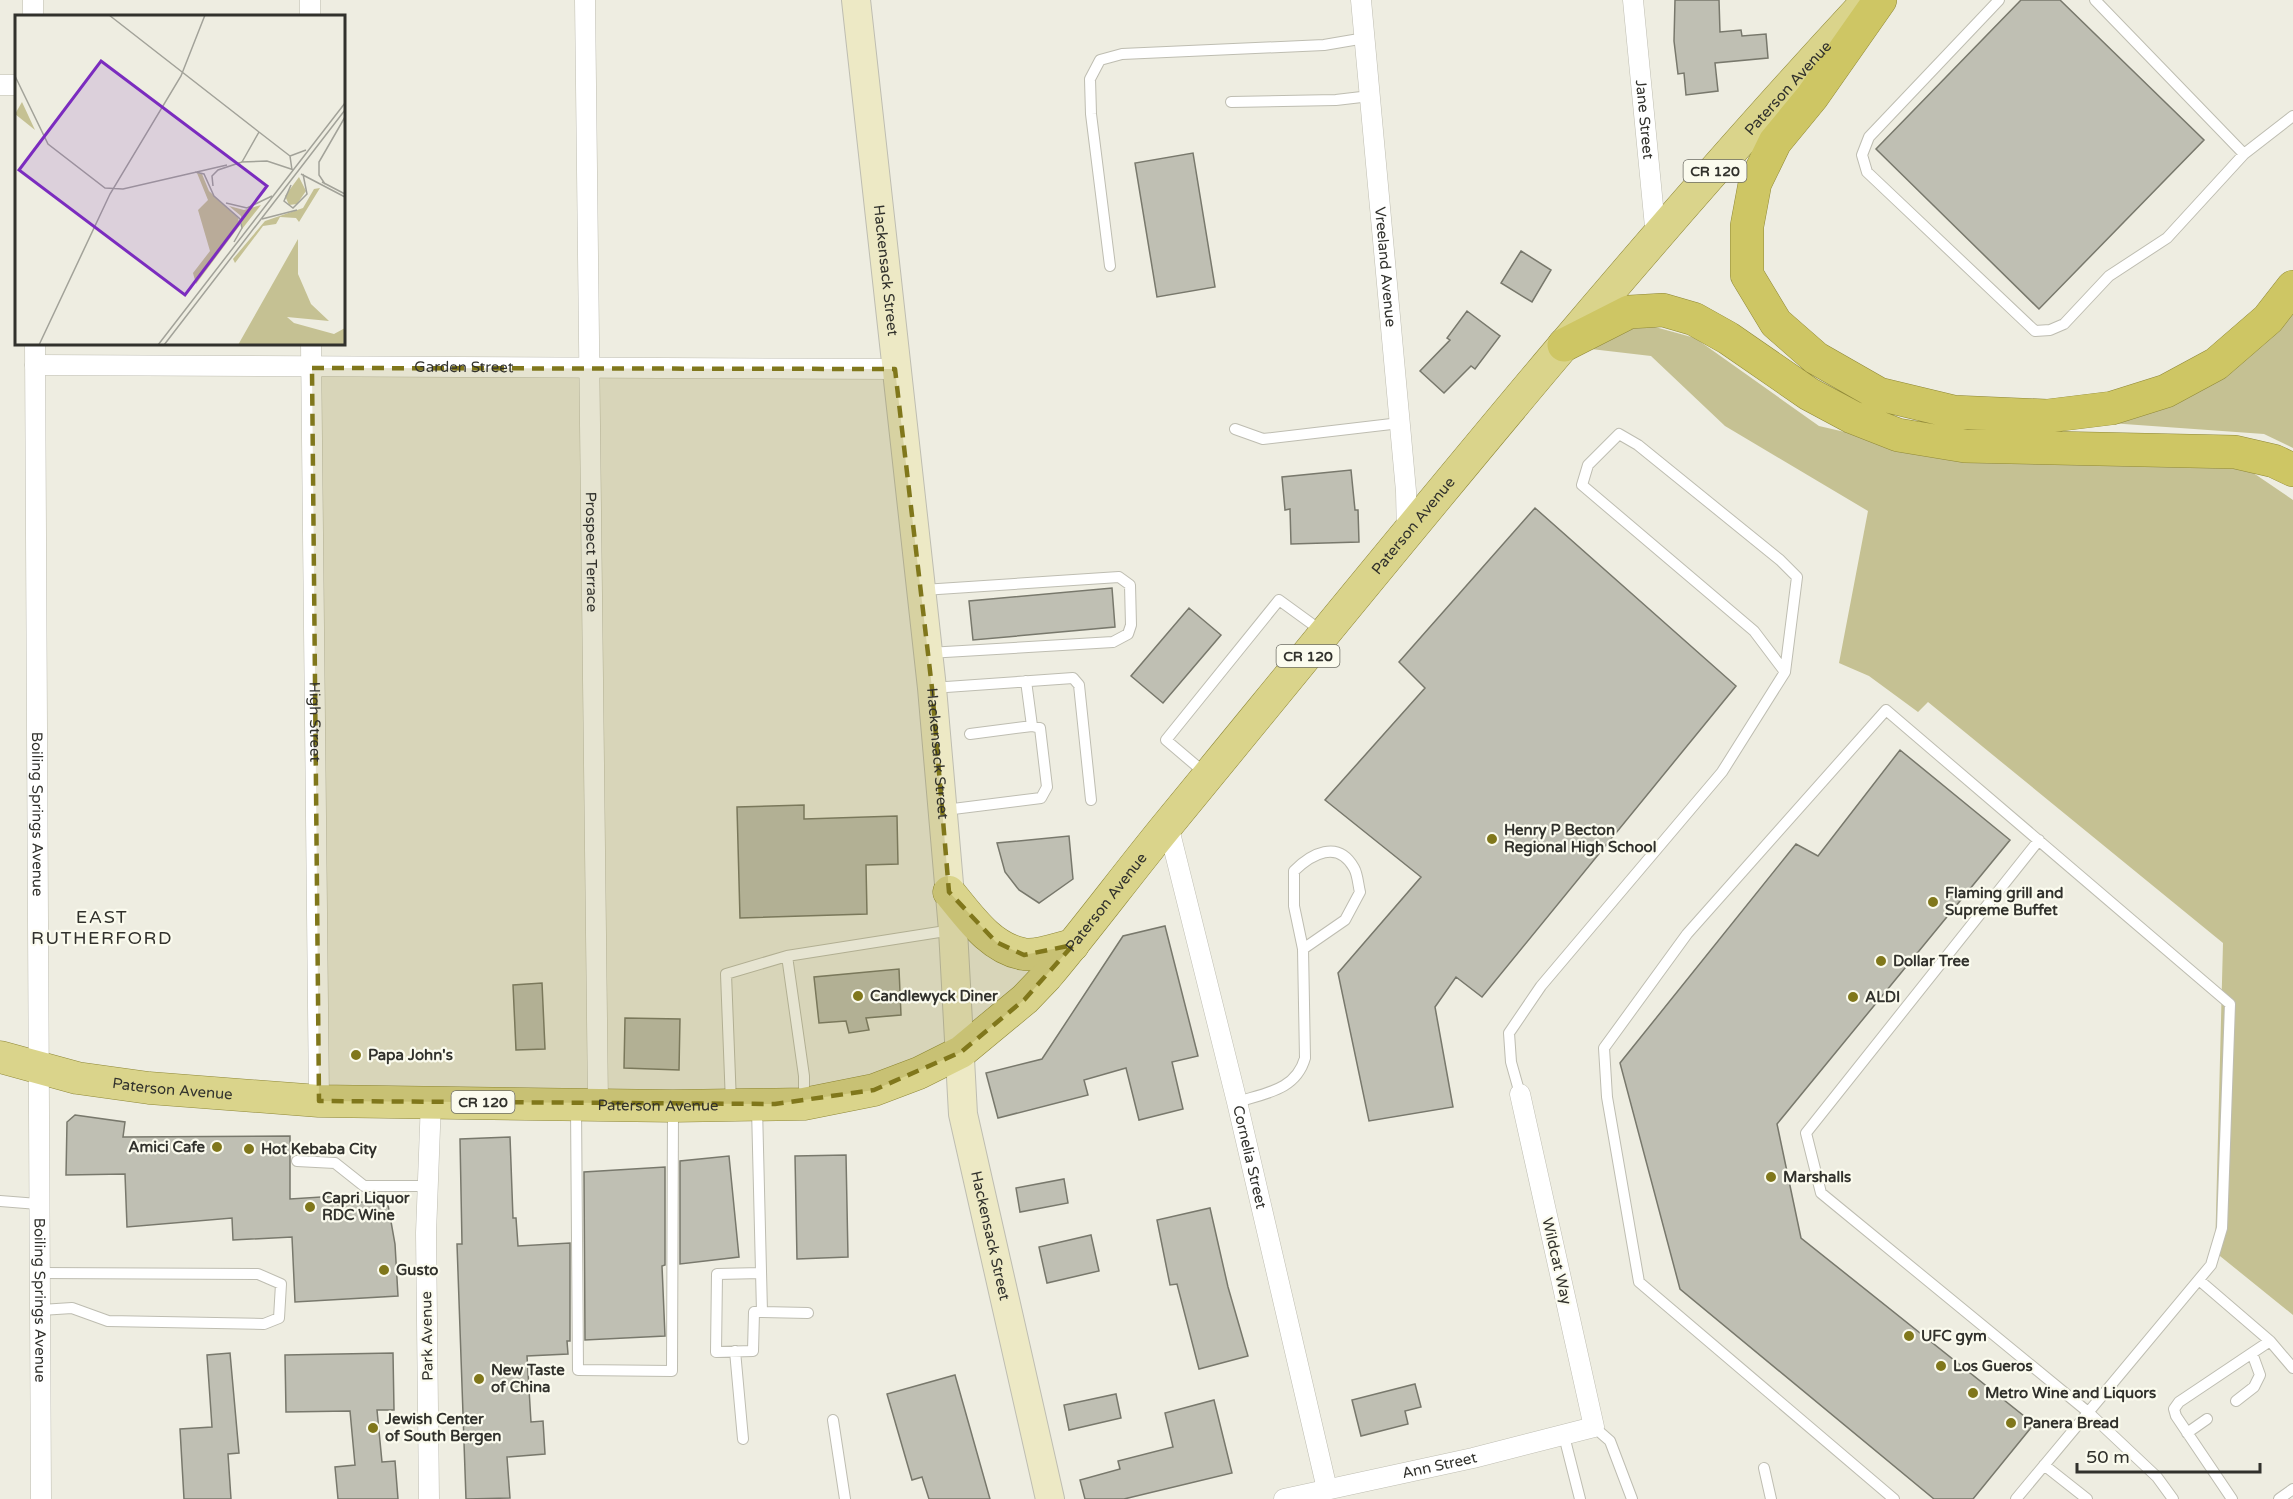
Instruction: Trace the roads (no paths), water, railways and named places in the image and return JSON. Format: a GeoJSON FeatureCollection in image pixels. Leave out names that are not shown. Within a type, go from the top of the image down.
{"type":"FeatureCollection","features":[{"type":"Feature","properties":{"kind":"highway"},"geometry":{"type":"LineString","coordinates":[[1880,0],[1812,97],[1775,142],[1755,183],[1747,226],[1747,275],[1776,323],[1816,358],[1879,394],[1954,412],[2047,416],[2112,408],[2166,391],[2216,364],[2268,319],[2293,287]]}},
{"type":"Feature","properties":{"kind":"highway"},"geometry":{"type":"LineString","coordinates":[[1564,345],[1629,312],[1663,310],[1694,319],[1728,338],[1809,394],[1852,417],[1898,435],[1965,446],[2235,452],[2255,455],[2293,470]]}},
{"type":"Feature","properties":{"kind":"main road","name":"Hackensack Street"},"geometry":{"type":"LineString","coordinates":[[856,0],[932,688],[953,930],[963,1114],[1050,1499]]}},
{"type":"Feature","properties":{"kind":"main road","name":"Paterson Avenue"},"geometry":{"type":"LineString","coordinates":[[0,1057],[77,1078],[149,1088],[319,1101],[673,1106],[804,1104],[874,1090],[920,1073],[961,1052],[1025,999],[1073,945],[1167,825],[1564,345],[1656,237],[1869,0]]}},
{"type":"Feature","properties":{"kind":"main road"},"geometry":{"type":"LineString","coordinates":[[949,892],[980,929],[1000,945],[1024,954],[1073,945]]}},
{"type":"Feature","properties":{"kind":"street","name":"Prospect Terrace"},"geometry":{"type":"LineString","coordinates":[[585,0],[590,369],[587,1104]]}},
{"type":"Feature","properties":{"kind":"street","name":"Vreeland Avenue"},"geometry":{"type":"LineString","coordinates":[[1361,0],[1400,423],[1407,536]]}},
{"type":"Feature","properties":{"kind":"street","name":"Jane Street"},"geometry":{"type":"LineString","coordinates":[[1633,0],[1656,237]]}},
{"type":"Feature","properties":{"kind":"street","name":"Boiling Springs Avenue"},"geometry":{"type":"LineString","coordinates":[[34,345],[41,1499]]}},
{"type":"Feature","properties":{"kind":"street","name":"High Street"},"geometry":{"type":"LineString","coordinates":[[311,345],[319,1101]]}},
{"type":"Feature","properties":{"kind":"street","name":"Garden Street"},"geometry":{"type":"LineString","coordinates":[[35,365],[895,369]]}},
{"type":"Feature","properties":{"kind":"street","name":"Cornelia Street"},"geometry":{"type":"LineString","coordinates":[[1167,825],[1237,1102],[1327,1489]]}},
{"type":"Feature","properties":{"kind":"street","name":"Wildcat Way"},"geometry":{"type":"LineString","coordinates":[[1520,1094],[1594,1427]]}},
{"type":"Feature","properties":{"kind":"street","name":"Park Avenue"},"geometry":{"type":"LineString","coordinates":[[429,1499],[428,1186],[431,1101]]}},
{"type":"Feature","properties":{"kind":"street","name":"Ann Street"},"geometry":{"type":"LineString","coordinates":[[1286,1499],[1564,1436],[1594,1427]]}},
{"type":"Feature","properties":{"kind":"lane"},"geometry":{"type":"LineString","coordinates":[[1999,0],[1869,137],[1862,155],[1867,172],[2035,331],[2050,330],[2064,324],[2109,276],[2167,238],[2244,154],[2293,116]]}},
{"type":"Feature","properties":{"kind":"lane"},"geometry":{"type":"LineString","coordinates":[[2094,0],[2244,154]]}},
{"type":"Feature","properties":{"kind":"lane"},"geometry":{"type":"LineString","coordinates":[[1110,266],[1091,114],[1090,79],[1100,60],[1122,54],[1324,45],[1365,38]]}},
{"type":"Feature","properties":{"kind":"lane"},"geometry":{"type":"LineString","coordinates":[[1230,102],[1336,100],[1370,96]]}},
{"type":"Feature","properties":{"kind":"lane"},"geometry":{"type":"LineString","coordinates":[[1235,429],[1263,439],[1400,423]]}},
{"type":"Feature","properties":{"kind":"lane"},"geometry":{"type":"LineString","coordinates":[[1520,1094],[1511,1062],[1509,1033],[1541,986],[1722,772],[1785,672],[1797,577],[1780,560],[1638,445],[1619,434],[1588,465],[1581,484],[1754,631],[1785,672]]}},
{"type":"Feature","properties":{"kind":"lane"},"geometry":{"type":"LineString","coordinates":[[921,590],[1119,577],[1130,585],[1131,625],[1128,634],[1113,642],[928,653]]}},
{"type":"Feature","properties":{"kind":"lane"},"geometry":{"type":"LineString","coordinates":[[1209,776],[1166,740],[1279,600],[1326,634]]}},
{"type":"Feature","properties":{"kind":"lane"},"geometry":{"type":"LineString","coordinates":[[932,688],[1073,678],[1079,685],[1091,800]]}},
{"type":"Feature","properties":{"kind":"lane"},"geometry":{"type":"LineString","coordinates":[[1026,681],[1032,726]]}},
{"type":"Feature","properties":{"kind":"lane"},"geometry":{"type":"LineString","coordinates":[[1894,1499],[1639,1282],[1607,1097],[1604,1048],[1687,934],[1886,710],[2230,1004],[2222,1228],[2211,1265],[2016,1499]]}},
{"type":"Feature","properties":{"kind":"lane"},"geometry":{"type":"LineString","coordinates":[[942,810],[1041,798],[1047,787],[1040,728],[1032,726],[970,734]]}},
{"type":"Feature","properties":{"kind":"lane"},"geometry":{"type":"LineString","coordinates":[[2039,840],[1806,1133],[1821,1192],[2088,1412],[2157,1477],[2173,1499]]}},
{"type":"Feature","properties":{"kind":"lane"},"geometry":{"type":"LineString","coordinates":[[1237,1102],[1284,1087],[1301,1073],[1305,1058],[1303,949],[1294,906],[1294,871],[1306,858],[1321,851],[1342,855],[1354,868],[1360,892],[1345,920],[1303,949]]}},
{"type":"Feature","properties":{"kind":"lane"},"geometry":{"type":"LineString","coordinates":[[762,1312],[761,1273],[744,1104],[726,974],[787,956],[953,930]]}},
{"type":"Feature","properties":{"kind":"lane"},"geometry":{"type":"LineString","coordinates":[[787,956],[804,1076],[804,1104]]}},
{"type":"Feature","properties":{"kind":"lane"},"geometry":{"type":"LineString","coordinates":[[587,1104],[578,1370],[672,1371],[673,1106]]}},
{"type":"Feature","properties":{"kind":"lane"},"geometry":{"type":"LineString","coordinates":[[297,1161],[335,1163],[364,1186],[428,1186]]}},
{"type":"Feature","properties":{"kind":"lane"},"geometry":{"type":"LineString","coordinates":[[0,1201],[38,1204]]}},
{"type":"Feature","properties":{"kind":"lane"},"geometry":{"type":"LineString","coordinates":[[41,1273],[258,1274],[281,1284],[279,1318],[264,1324],[108,1322],[72,1308],[41,1310]]}},
{"type":"Feature","properties":{"kind":"lane"},"geometry":{"type":"LineString","coordinates":[[761,1273],[717,1274],[716,1352],[753,1351],[754,1312],[808,1313]]}},
{"type":"Feature","properties":{"kind":"lane"},"geometry":{"type":"LineString","coordinates":[[2199,1280],[2270,1341],[2293,1368]]}},
{"type":"Feature","properties":{"kind":"lane"},"geometry":{"type":"LineString","coordinates":[[2232,1499],[2176,1416],[2174,1409],[2179,1402],[2270,1341]]}},
{"type":"Feature","properties":{"kind":"lane"},"geometry":{"type":"LineString","coordinates":[[735,1351],[743,1439]]}},
{"type":"Feature","properties":{"kind":"lane"},"geometry":{"type":"LineString","coordinates":[[2236,1401],[2254,1387],[2260,1375],[2253,1353]]}},
{"type":"Feature","properties":{"kind":"lane"},"geometry":{"type":"LineString","coordinates":[[2187,1432],[2207,1419]]}},
{"type":"Feature","properties":{"kind":"lane"},"geometry":{"type":"LineString","coordinates":[[833,1420],[845,1499]]}},
{"type":"Feature","properties":{"kind":"lane"},"geometry":{"type":"LineString","coordinates":[[1594,1427],[1610,1442],[1632,1499]]}},
{"type":"Feature","properties":{"kind":"lane"},"geometry":{"type":"LineString","coordinates":[[1564,1436],[1580,1499]]}},
{"type":"Feature","properties":{"kind":"lane"},"geometry":{"type":"LineString","coordinates":[[2044,1465],[2087,1499]]}},
{"type":"Feature","properties":{"kind":"lane"},"geometry":{"type":"LineString","coordinates":[[1764,1468],[1771,1499]]}},
{"type":"Feature","properties":{"kind":"lane"},"geometry":{"type":"LineString","coordinates":[[2279,1499],[2293,1490]]}},
{"type":"Feature","properties":{"kind":"place","name":"Henry P Becton Regional High School"},"geometry":{"type":"Point","coordinates":[1492,839]}},
{"type":"Feature","properties":{"kind":"place","name":"Flaming grill and Supreme Buffet"},"geometry":{"type":"Point","coordinates":[1933,902]}},
{"type":"Feature","properties":{"kind":"place","name":"Dollar Tree"},"geometry":{"type":"Point","coordinates":[1881,961]}},
{"type":"Feature","properties":{"kind":"place","name":"Candlewyck Diner"},"geometry":{"type":"Point","coordinates":[858,996]}},
{"type":"Feature","properties":{"kind":"place","name":"ALDI"},"geometry":{"type":"Point","coordinates":[1853,997]}},
{"type":"Feature","properties":{"kind":"place","name":"Papa John's"},"geometry":{"type":"Point","coordinates":[356,1055]}},
{"type":"Feature","properties":{"kind":"place","name":"Amici Cafe"},"geometry":{"type":"Point","coordinates":[217,1147]}},
{"type":"Feature","properties":{"kind":"place","name":"Hot Kebaba City"},"geometry":{"type":"Point","coordinates":[249,1149]}},
{"type":"Feature","properties":{"kind":"place","name":"Marshalls"},"geometry":{"type":"Point","coordinates":[1771,1177]}},
{"type":"Feature","properties":{"kind":"place","name":"Capri Liquor RDC Wine"},"geometry":{"type":"Point","coordinates":[310,1207]}},
{"type":"Feature","properties":{"kind":"place","name":"Gusto"},"geometry":{"type":"Point","coordinates":[384,1270]}},
{"type":"Feature","properties":{"kind":"place","name":"UFC gym"},"geometry":{"type":"Point","coordinates":[1909,1336]}},
{"type":"Feature","properties":{"kind":"place","name":"Los Gueros"},"geometry":{"type":"Point","coordinates":[1941,1366]}},
{"type":"Feature","properties":{"kind":"place","name":"New Taste of China"},"geometry":{"type":"Point","coordinates":[479,1379]}},
{"type":"Feature","properties":{"kind":"place","name":"Metro Wine and Liquors"},"geometry":{"type":"Point","coordinates":[1973,1393]}},
{"type":"Feature","properties":{"kind":"place","name":"Panera Bread"},"geometry":{"type":"Point","coordinates":[2011,1423]}},
{"type":"Feature","properties":{"kind":"place","name":"Jewish Center of South Bergen"},"geometry":{"type":"Point","coordinates":[373,1428]}},
{"type":"Feature","properties":{"kind":"district","name":"EAST RUTHERFORD"},"geometry":{"type":"Point","coordinates":[102,927]}}]}
